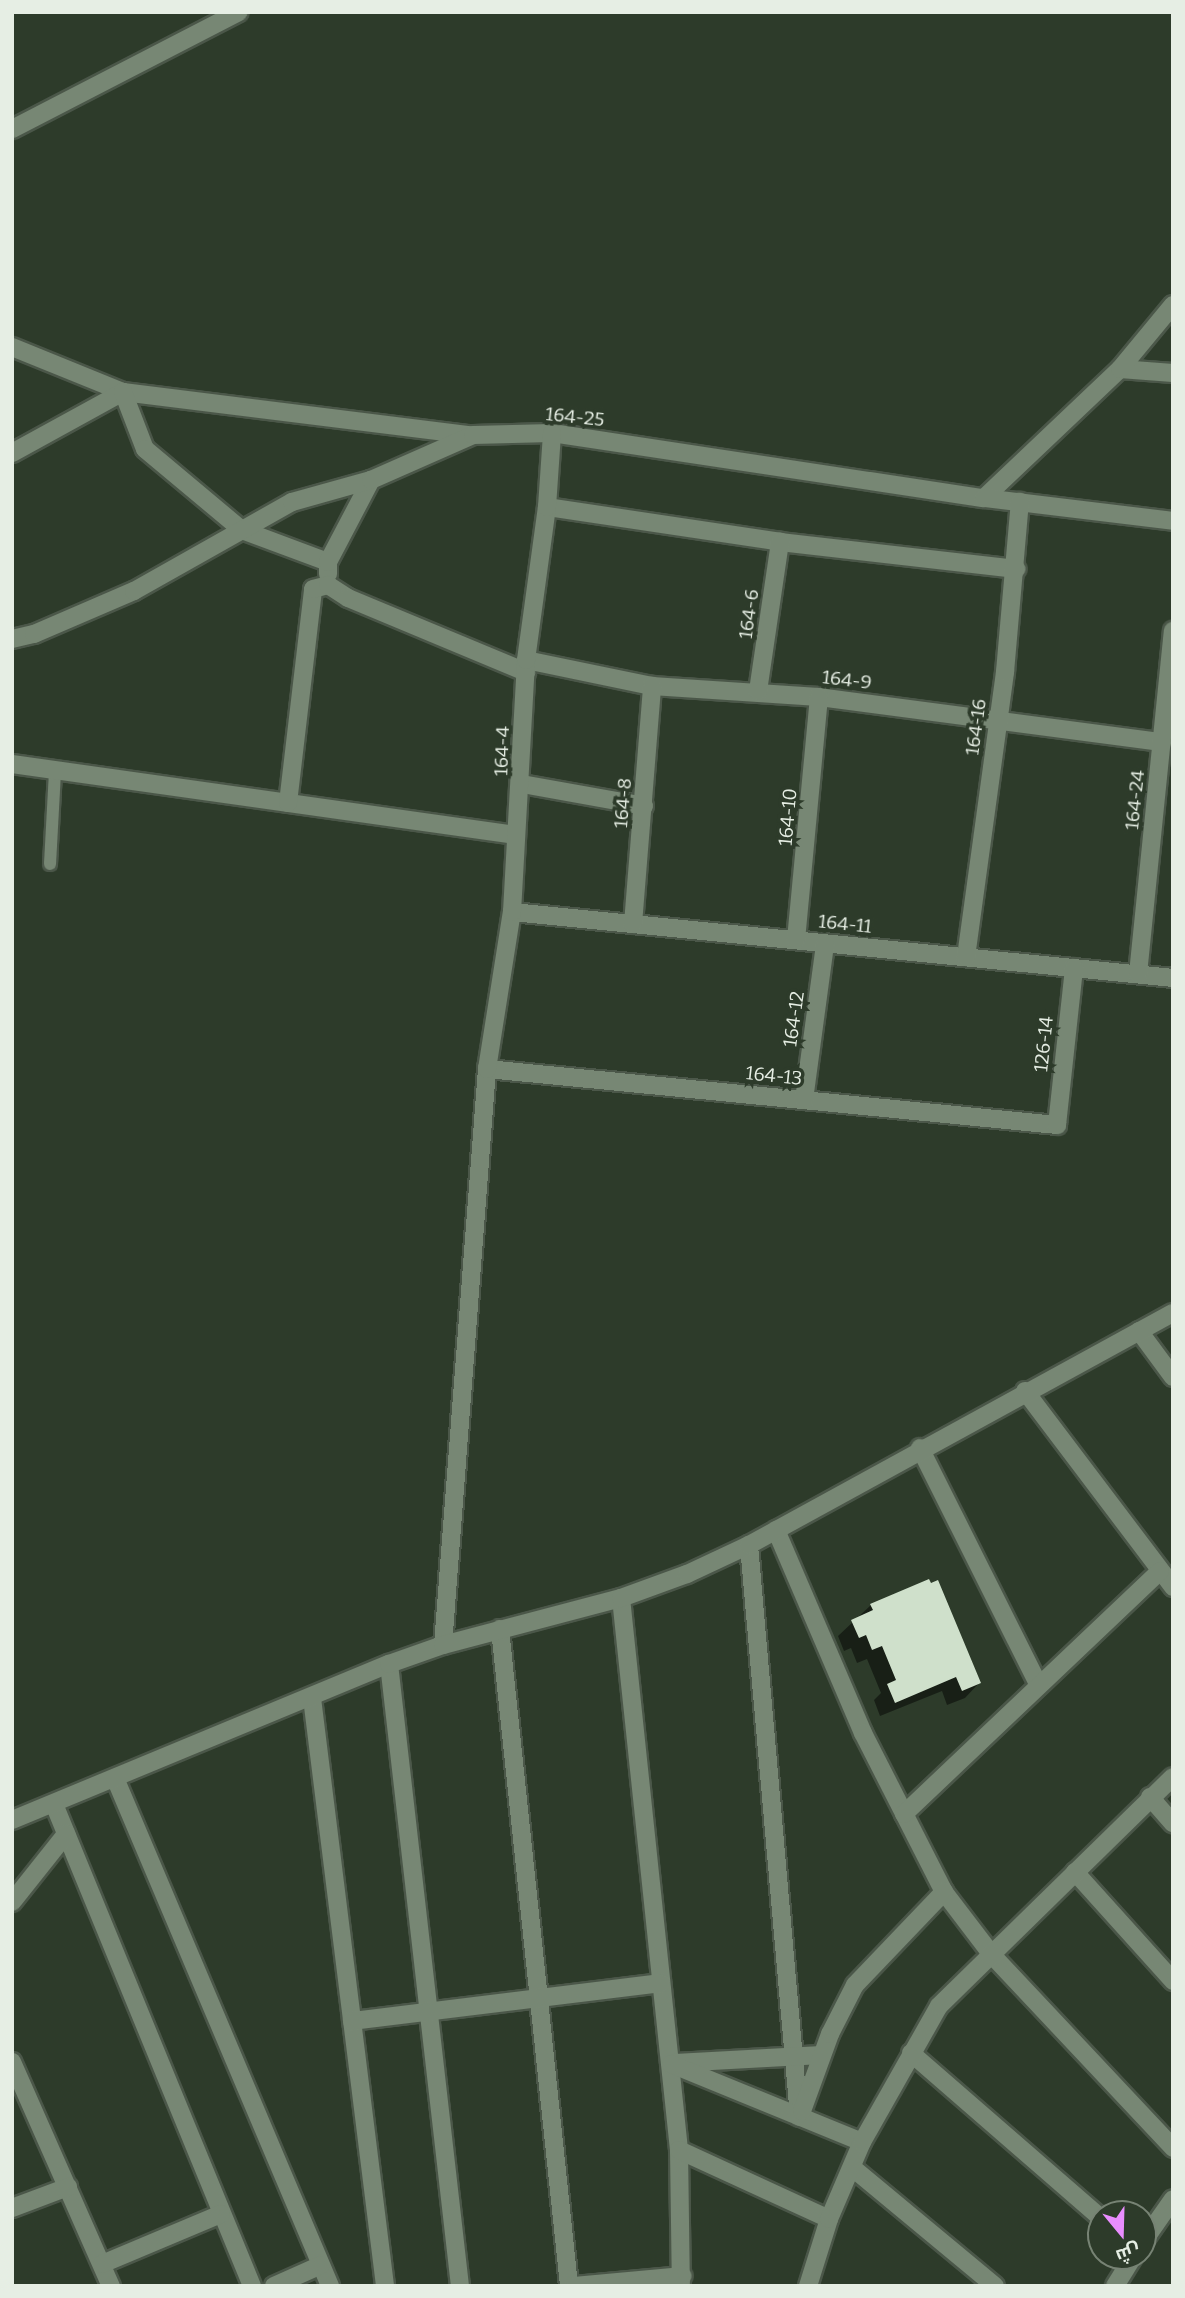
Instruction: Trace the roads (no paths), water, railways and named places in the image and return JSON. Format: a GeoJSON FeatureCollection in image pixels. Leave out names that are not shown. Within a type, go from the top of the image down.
{"type":"FeatureCollection","features":[{"type":"Feature","properties":{"kind":"street"},"geometry":{"type":"LineString","coordinates":[[12,129],[235,13]]}},
{"type":"Feature","properties":{"kind":"street"},"geometry":{"type":"LineString","coordinates":[[984,498],[1120,369],[1173,305]]}},
{"type":"Feature","properties":{"kind":"street"},"geometry":{"type":"LineString","coordinates":[[12,347],[123,392],[472,435]]}},
{"type":"Feature","properties":{"kind":"street"},"geometry":{"type":"LineString","coordinates":[[1120,369],[1173,373]]}},
{"type":"Feature","properties":{"kind":"street"},"geometry":{"type":"LineString","coordinates":[[12,453],[123,392]]}},
{"type":"Feature","properties":{"kind":"street"},"geometry":{"type":"LineString","coordinates":[[123,392],[145,449],[242,530],[328,562]]}},
{"type":"Feature","properties":{"kind":"street","name":"164-25"},"geometry":{"type":"LineString","coordinates":[[12,639],[34,634],[134,591],[292,502],[371,480],[472,435],[552,433],[984,498],[1173,521]]}},
{"type":"Feature","properties":{"kind":"street","name":"164-4"},"geometry":{"type":"LineString","coordinates":[[443,1645],[487,1069],[512,912],[522,784],[526,666],[547,507],[552,433]]}},
{"type":"Feature","properties":{"kind":"street"},"geometry":{"type":"LineString","coordinates":[[288,803],[313,589],[328,585],[328,562],[371,480]]}},
{"type":"Feature","properties":{"kind":"street","name":"164-16"},"geometry":{"type":"LineString","coordinates":[[966,957],[1016,569],[1020,502]]}},
{"type":"Feature","properties":{"kind":"street"},"geometry":{"type":"LineString","coordinates":[[547,507],[780,542],[1016,569]]}},
{"type":"Feature","properties":{"kind":"street","name":"164-6"},"geometry":{"type":"LineString","coordinates":[[758,691],[780,542]]}},
{"type":"Feature","properties":{"kind":"street","name":"164-9"},"geometry":{"type":"LineString","coordinates":[[328,585],[348,598],[526,666],[652,686],[819,697],[1162,742]]}},
{"type":"Feature","properties":{"kind":"street","name":"164-24"},"geometry":{"type":"LineString","coordinates":[[1138,974],[1162,742],[1169,710],[1173,631]]}},
{"type":"Feature","properties":{"kind":"street","name":"164-8"},"geometry":{"type":"LineString","coordinates":[[633,924],[652,686]]}},
{"type":"Feature","properties":{"kind":"street","name":"164-10"},"geometry":{"type":"LineString","coordinates":[[796,940],[819,697]]}},
{"type":"Feature","properties":{"kind":"street"},"geometry":{"type":"LineString","coordinates":[[12,764],[516,835]]}},
{"type":"Feature","properties":{"kind":"street"},"geometry":{"type":"LineString","coordinates":[[522,784],[644,806]]}},
{"type":"Feature","properties":{"kind":"street","name":"164-11"},"geometry":{"type":"LineString","coordinates":[[512,912],[1173,978]]}},
{"type":"Feature","properties":{"kind":"street","name":"164-12"},"geometry":{"type":"LineString","coordinates":[[804,1100],[825,944]]}},
{"type":"Feature","properties":{"kind":"street","name":"126-14"},"geometry":{"type":"LineString","coordinates":[[1057,1125],[1074,968]]}},
{"type":"Feature","properties":{"kind":"street","name":"164-13"},"geometry":{"type":"LineString","coordinates":[[487,1069],[1057,1125]]}},
{"type":"Feature","properties":{"kind":"street"},"geometry":{"type":"LineString","coordinates":[[12,1820],[389,1664],[443,1645],[621,1598],[748,1545],[920,1448],[1173,1313]]}},
{"type":"Feature","properties":{"kind":"street"},"geometry":{"type":"LineString","coordinates":[[1139,1331],[1173,1377]]}},
{"type":"Feature","properties":{"kind":"street"},"geometry":{"type":"LineString","coordinates":[[1025,1391],[1173,1587]]}},
{"type":"Feature","properties":{"kind":"street"},"geometry":{"type":"LineString","coordinates":[[920,1448],[1038,1684]]}},
{"type":"Feature","properties":{"kind":"street"},"geometry":{"type":"LineString","coordinates":[[776,1530],[904,1814],[944,1892],[992,1955],[1173,2148]]}},
{"type":"Feature","properties":{"kind":"street"},"geometry":{"type":"LineString","coordinates":[[748,1545],[799,2118]]}},
{"type":"Feature","properties":{"kind":"street"},"geometry":{"type":"LineString","coordinates":[[904,1814],[1160,1571]]}},
{"type":"Feature","properties":{"kind":"street"},"geometry":{"type":"LineString","coordinates":[[575,2286],[682,2281],[679,2150],[621,1598]]}},
{"type":"Feature","properties":{"kind":"street"},"geometry":{"type":"LineString","coordinates":[[500,1629],[569,2286]]}},
{"type":"Feature","properties":{"kind":"street"},"geometry":{"type":"LineString","coordinates":[[389,1664],[460,2286]]}},
{"type":"Feature","properties":{"kind":"street"},"geometry":{"type":"LineString","coordinates":[[312,1698],[385,2286]]}},
{"type":"Feature","properties":{"kind":"street"},"geometry":{"type":"LineString","coordinates":[[809,2285],[829,2219],[854,2169],[862,2142],[939,2006],[1173,1777]]}},
{"type":"Feature","properties":{"kind":"street"},"geometry":{"type":"LineString","coordinates":[[116,1778],[330,2286]]}},
{"type":"Feature","properties":{"kind":"street"},"geometry":{"type":"LineString","coordinates":[[1150,1797],[1173,1823]]}},
{"type":"Feature","properties":{"kind":"street"},"geometry":{"type":"LineString","coordinates":[[54,1804],[252,2286]]}},
{"type":"Feature","properties":{"kind":"street"},"geometry":{"type":"LineString","coordinates":[[12,1902],[66,1834]]}},
{"type":"Feature","properties":{"kind":"street"},"geometry":{"type":"LineString","coordinates":[[1075,1872],[1173,1981]]}},
{"type":"Feature","properties":{"kind":"street"},"geometry":{"type":"LineString","coordinates":[[799,2118],[822,2055],[855,1985],[944,1892]]}},
{"type":"Feature","properties":{"kind":"street"},"geometry":{"type":"LineString","coordinates":[[352,2021],[661,1983]]}},
{"type":"Feature","properties":{"kind":"street"},"geometry":{"type":"LineString","coordinates":[[911,2053],[1087,2206]]}},
{"type":"Feature","properties":{"kind":"street"},"geometry":{"type":"LineString","coordinates":[[671,2064],[822,2055]]}},
{"type":"Feature","properties":{"kind":"street"},"geometry":{"type":"LineString","coordinates":[[12,2062],[111,2286]]}},
{"type":"Feature","properties":{"kind":"street"},"geometry":{"type":"LineString","coordinates":[[671,2064],[862,2142]]}},
{"type":"Feature","properties":{"kind":"street"},"geometry":{"type":"LineString","coordinates":[[679,2150],[829,2219]]}},
{"type":"Feature","properties":{"kind":"street"},"geometry":{"type":"LineString","coordinates":[[854,2169],[995,2286]]}},
{"type":"Feature","properties":{"kind":"street"},"geometry":{"type":"LineString","coordinates":[[12,2208],[68,2187]]}},
{"type":"Feature","properties":{"kind":"street"},"geometry":{"type":"LineString","coordinates":[[1157,2222],[1173,2199]]}},
{"type":"Feature","properties":{"kind":"street"},"geometry":{"type":"LineString","coordinates":[[102,2264],[221,2214]]}},
{"type":"Feature","properties":{"kind":"street"},"geometry":{"type":"LineString","coordinates":[[274,2286],[321,2265]]}},
{"type":"Feature","properties":{"kind":"street"},"geometry":{"type":"LineString","coordinates":[[1115,2286],[1125,2270]]}},
{"type":"Feature","properties":{"kind":"lane"},"geometry":{"type":"LineString","coordinates":[[50,864],[55,771]]}}]}
